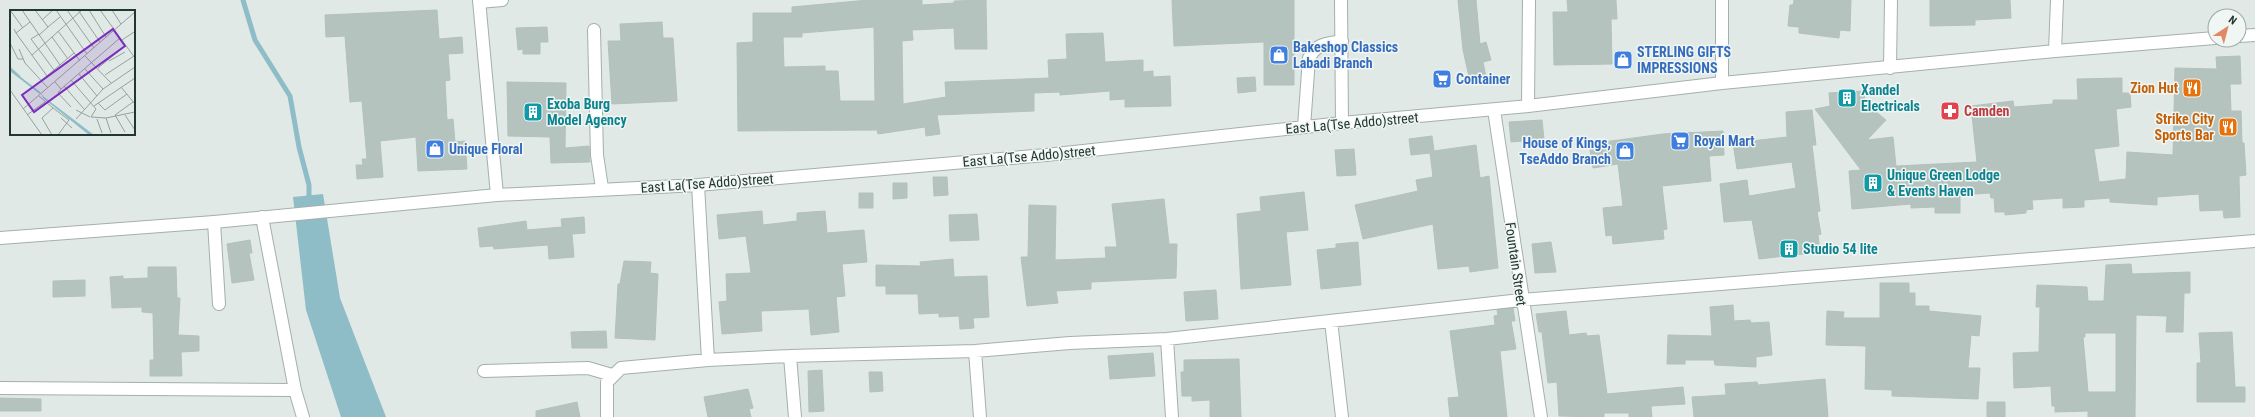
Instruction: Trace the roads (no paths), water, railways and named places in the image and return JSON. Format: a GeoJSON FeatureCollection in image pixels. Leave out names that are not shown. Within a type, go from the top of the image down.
{"type":"FeatureCollection","features":[{"type":"Feature","properties":{"kind":"street"},"geometry":{"type":"LineString","coordinates":[[497,195],[479,1],[502,0]]}},
{"type":"Feature","properties":{"kind":"street"},"geometry":{"type":"LineString","coordinates":[[1342,0],[1342,123]]}},
{"type":"Feature","properties":{"kind":"street"},"geometry":{"type":"LineString","coordinates":[[1528,106],[1529,0]]}},
{"type":"Feature","properties":{"kind":"street"},"geometry":{"type":"LineString","coordinates":[[1722,0],[1722,83]]}},
{"type":"Feature","properties":{"kind":"street"},"geometry":{"type":"LineString","coordinates":[[1890,68],[1891,0]]}},
{"type":"Feature","properties":{"kind":"street"},"geometry":{"type":"LineString","coordinates":[[2055,51],[2057,0]]}},
{"type":"Feature","properties":{"kind":"street"},"geometry":{"type":"LineString","coordinates":[[594,30],[597,155],[602,188]]}},
{"type":"Feature","properties":{"kind":"street","name":"East La(Tse Addo)street"},"geometry":{"type":"LineString","coordinates":[[0,238],[214,222],[282,214],[335,211],[497,195],[602,188],[698,185],[1046,155],[1342,123],[1494,110],[1722,83],[2055,51],[2207,39]]}},
{"type":"Feature","properties":{"kind":"street"},"geometry":{"type":"LineString","coordinates":[[1304,127],[1308,58],[1314,49],[1320,46],[1342,41]]}},
{"type":"Feature","properties":{"kind":"street","name":"Fountain Street"},"geometry":{"type":"LineString","coordinates":[[1494,110],[1521,300],[1541,417]]}},
{"type":"Feature","properties":{"kind":"street"},"geometry":{"type":"LineString","coordinates":[[698,185],[708,360]]}},
{"type":"Feature","properties":{"kind":"street"},"geometry":{"type":"LineString","coordinates":[[262,217],[295,390],[303,417]]}},
{"type":"Feature","properties":{"kind":"street"},"geometry":{"type":"LineString","coordinates":[[214,222],[219,304]]}},
{"type":"Feature","properties":{"kind":"street"},"geometry":{"type":"LineString","coordinates":[[607,417],[607,382],[612,375],[621,368],[638,365],[790,356],[975,351],[1070,343],[1167,339],[1521,300],[2255,241]]}},
{"type":"Feature","properties":{"kind":"street"},"geometry":{"type":"LineString","coordinates":[[1331,322],[1342,417]]}},
{"type":"Feature","properties":{"kind":"street"},"geometry":{"type":"LineString","coordinates":[[1167,339],[1172,417]]}},
{"type":"Feature","properties":{"kind":"street"},"geometry":{"type":"LineString","coordinates":[[975,351],[980,417]]}},
{"type":"Feature","properties":{"kind":"street"},"geometry":{"type":"LineString","coordinates":[[790,356],[795,417]]}},
{"type":"Feature","properties":{"kind":"street"},"geometry":{"type":"LineString","coordinates":[[484,371],[588,368],[612,375]]}},
{"type":"Feature","properties":{"kind":"street"},"geometry":{"type":"LineString","coordinates":[[0,388],[295,390]]}},
{"type":"Feature","properties":{"kind":"water"},"geometry":{"type":"Polygon","coordinates":[[[323,194],[340,298],[386,417],[341,417],[306,310],[293,197],[323,194]]]}},
{"type":"Feature","properties":{"kind":"waterway"},"geometry":{"type":"LineString","coordinates":[[243,0],[255,40],[290,96],[299,147],[309,185],[309,201]]}},
{"type":"Feature","properties":{"kind":"place","name":"Bakeshop Classics Labadi Branch"},"geometry":{"type":"Point","coordinates":[1279,55]}},
{"type":"Feature","properties":{"kind":"place","name":"STERLING GIFTS IMPRESSIONS"},"geometry":{"type":"Point","coordinates":[1623,60]}},
{"type":"Feature","properties":{"kind":"place","name":"Container"},"geometry":{"type":"Point","coordinates":[1442,79]}},
{"type":"Feature","properties":{"kind":"place","name":"Zion Hut"},"geometry":{"type":"Point","coordinates":[2192,88]}},
{"type":"Feature","properties":{"kind":"place","name":"Xandel Electricals"},"geometry":{"type":"Point","coordinates":[1847,98]}},
{"type":"Feature","properties":{"kind":"place","name":"Camden"},"geometry":{"type":"Point","coordinates":[1950,111]}},
{"type":"Feature","properties":{"kind":"place","name":"Exoba Burg Model Agency"},"geometry":{"type":"Point","coordinates":[533,112]}},
{"type":"Feature","properties":{"kind":"place","name":"Strike City Sports Bar"},"geometry":{"type":"Point","coordinates":[2228,127]}},
{"type":"Feature","properties":{"kind":"place","name":"Royal Mart"},"geometry":{"type":"Point","coordinates":[1680,141]}},
{"type":"Feature","properties":{"kind":"place","name":"Unique Floral"},"geometry":{"type":"Point","coordinates":[435,149]}},
{"type":"Feature","properties":{"kind":"place","name":"House of Kings, TseAddo Branch"},"geometry":{"type":"Point","coordinates":[1625,151]}},
{"type":"Feature","properties":{"kind":"place","name":"Unique Green Lodge & Events Haven"},"geometry":{"type":"Point","coordinates":[1873,183]}},
{"type":"Feature","properties":{"kind":"place","name":"Studio 54 lite"},"geometry":{"type":"Point","coordinates":[1789,249]}}]}
